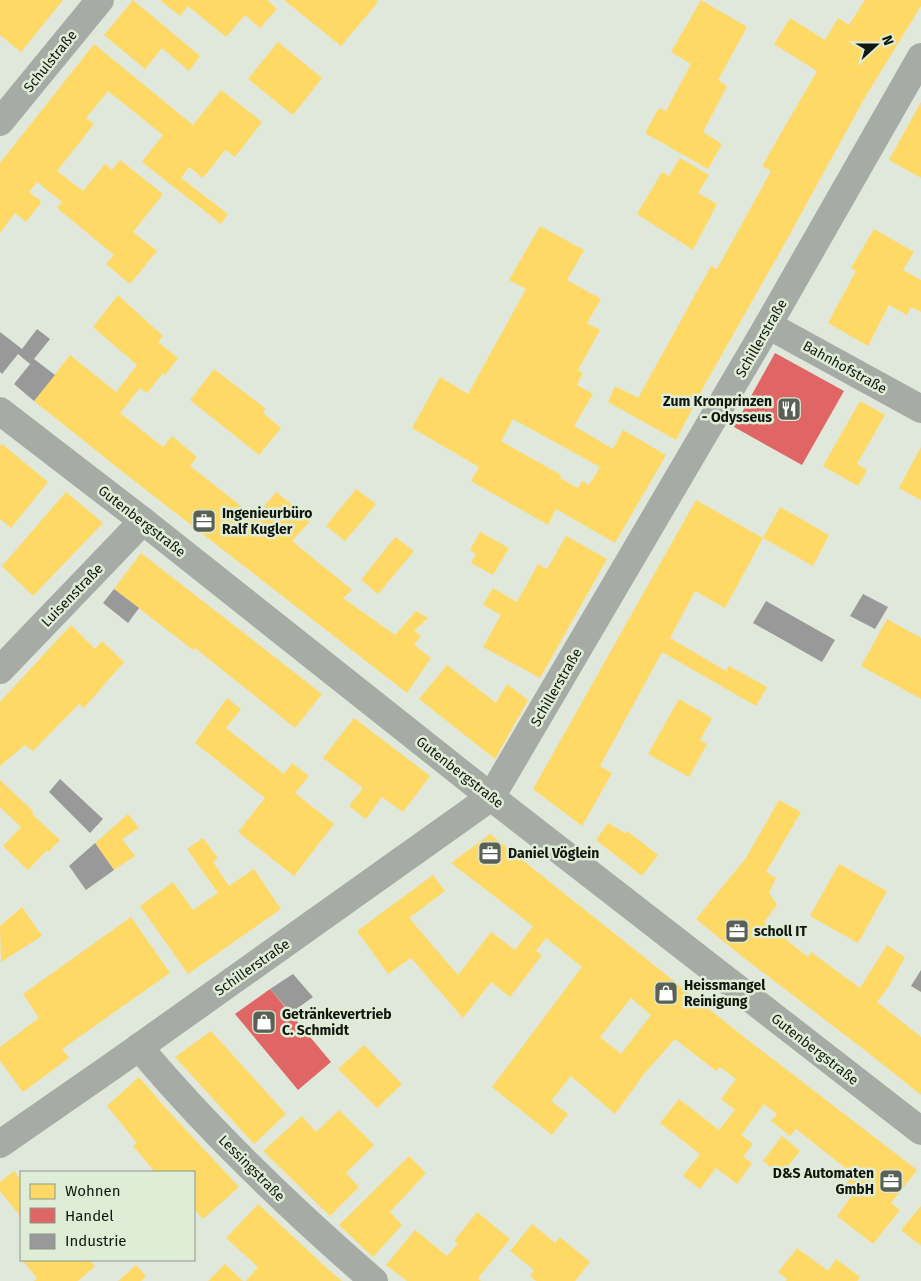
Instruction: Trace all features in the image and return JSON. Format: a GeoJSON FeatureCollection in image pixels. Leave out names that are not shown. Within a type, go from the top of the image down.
{"type":"FeatureCollection","features":[{"type":"Feature","properties":{"kind":"street","name":"Schulstraße"},"geometry":{"type":"LineString","coordinates":[[0,122],[100,0]]}},
{"type":"Feature","properties":{"kind":"street","name":"Schillerstraße"},"geometry":{"type":"LineString","coordinates":[[0,1144],[491,797],[768,326],[921,57]]}},
{"type":"Feature","properties":{"kind":"street","name":"Bahnhofstraße"},"geometry":{"type":"LineString","coordinates":[[768,326],[921,409]]}},
{"type":"Feature","properties":{"kind":"street","name":"Gutenbergstraße"},"geometry":{"type":"LineString","coordinates":[[0,412],[143,521],[491,797],[921,1131]]}},
{"type":"Feature","properties":{"kind":"street","name":"Luisenstraße"},"geometry":{"type":"LineString","coordinates":[[0,670],[143,521]]}},
{"type":"Feature","properties":{"kind":"street","name":"Lessingstraße"},"geometry":{"type":"LineString","coordinates":[[139,1047],[248,1166],[374,1281]]}},
{"type":"Feature","properties":{"kind":"building: Wohnen"},"geometry":{"type":"Polygon","coordinates":[[[0,0],[63,0],[21,52],[0,35],[0,0]]]}},
{"type":"Feature","properties":{"kind":"building: Wohnen"},"geometry":{"type":"Polygon","coordinates":[[[133,0],[200,56],[189,71],[162,48],[145,69],[104,35],[133,0]]]}},
{"type":"Feature","properties":{"kind":"building: Wohnen"},"geometry":{"type":"Polygon","coordinates":[[[160,0],[267,0],[277,9],[260,28],[245,15],[226,37],[188,6],[180,16],[160,0]]]}},
{"type":"Feature","properties":{"kind":"building: Wohnen"},"geometry":{"type":"Polygon","coordinates":[[[284,0],[376,0],[378,2],[341,46],[284,0]]]}},
{"type":"Feature","properties":{"kind":"building: Wohnen"},"geometry":{"type":"Polygon","coordinates":[[[701,0],[747,27],[718,80],[727,86],[703,132],[722,144],[708,169],[645,133],[659,108],[666,111],[691,64],[671,52],[701,0]]]}},
{"type":"Feature","properties":{"kind":"building: Wohnen"},"geometry":{"type":"Polygon","coordinates":[[[865,0],[921,0],[921,6],[864,99],[704,386],[676,440],[608,402],[615,386],[638,398],[711,266],[717,269],[771,171],[762,166],[817,71],[774,44],[790,18],[825,40],[838,18],[849,25],[865,0]]]}},
{"type":"Feature","properties":{"kind":"building: Wohnen"},"geometry":{"type":"Polygon","coordinates":[[[278,42],[322,78],[293,115],[248,79],[278,42]]]}},
{"type":"Feature","properties":{"kind":"building: Wohnen"},"geometry":{"type":"Polygon","coordinates":[[[94,44],[193,125],[221,90],[262,122],[235,157],[225,150],[203,178],[189,167],[181,178],[228,214],[221,224],[142,162],[163,135],[108,91],[86,118],[94,124],[57,171],[83,191],[105,164],[112,170],[120,160],[163,194],[133,232],[157,251],[130,284],[106,264],[114,255],[57,208],[62,202],[37,182],[29,192],[41,201],[40,204],[26,222],[15,213],[0,233],[0,163],[94,44]]]}},
{"type":"Feature","properties":{"kind":"building: Wohnen"},"geometry":{"type":"Polygon","coordinates":[[[921,102],[921,178],[889,160],[921,102]]]}},
{"type":"Feature","properties":{"kind":"building: Wohnen"},"geometry":{"type":"Polygon","coordinates":[[[680,158],[709,175],[698,193],[717,204],[693,250],[637,214],[662,172],[669,176],[680,158]]]}},
{"type":"Feature","properties":{"kind":"building: Wohnen"},"geometry":{"type":"Polygon","coordinates":[[[540,226],[584,250],[567,280],[601,299],[587,323],[600,330],[578,370],[583,373],[577,385],[593,394],[574,426],[613,449],[623,430],[666,455],[615,543],[556,509],[548,525],[471,481],[479,467],[412,428],[440,377],[468,394],[526,289],[509,280],[540,226]],[[513,419],[501,441],[561,475],[560,478],[578,488],[582,481],[589,485],[600,467],[513,419]]]}},
{"type":"Feature","properties":{"kind":"building: Wohnen"},"geometry":{"type":"Polygon","coordinates":[[[874,229],[914,252],[903,270],[921,280],[921,312],[911,307],[907,315],[889,305],[868,346],[828,323],[856,271],[851,268],[874,229]]]}},
{"type":"Feature","properties":{"kind":"building: Wohnen"},"geometry":{"type":"Polygon","coordinates":[[[118,295],[163,336],[158,342],[178,358],[165,375],[163,373],[147,393],[140,388],[120,413],[163,447],[172,436],[197,457],[190,466],[255,517],[276,492],[311,520],[292,541],[352,590],[343,598],[395,635],[416,611],[428,618],[414,631],[421,636],[414,645],[431,658],[407,693],[34,401],[70,355],[116,392],[137,365],[93,327],[118,295]]]}},
{"type":"Feature","properties":{"kind":"building: Wohnen"},"geometry":{"type":"Polygon","coordinates":[[[214,369],[266,409],[263,413],[281,428],[259,455],[190,400],[214,369]]]}},
{"type":"Feature","properties":{"kind":"building: Wohnen"},"geometry":{"type":"Polygon","coordinates":[[[860,401],[885,415],[857,464],[867,470],[858,486],[823,466],[860,401]]]}},
{"type":"Feature","properties":{"kind":"building: Wohnen"},"geometry":{"type":"Polygon","coordinates":[[[2,444],[48,482],[11,528],[0,519],[0,446],[2,444]]]}},
{"type":"Feature","properties":{"kind":"building: Wohnen"},"geometry":{"type":"Polygon","coordinates":[[[921,447],[921,500],[899,488],[921,447]]]}},
{"type":"Feature","properties":{"kind":"building: Wohnen"},"geometry":{"type":"Polygon","coordinates":[[[356,489],[376,504],[345,541],[326,526],[356,489]]]}},
{"type":"Feature","properties":{"kind":"building: Wohnen"},"geometry":{"type":"Polygon","coordinates":[[[66,492],[103,523],[33,596],[2,566],[66,492]]]}},
{"type":"Feature","properties":{"kind":"building: Wohnen"},"geometry":{"type":"Polygon","coordinates":[[[696,500],[763,538],[725,608],[695,591],[670,638],[726,671],[729,666],[767,687],[756,706],[662,652],[600,766],[612,773],[582,826],[533,789],[696,500]]]}},
{"type":"Feature","properties":{"kind":"building: Wohnen"},"geometry":{"type":"Polygon","coordinates":[[[780,507],[829,535],[813,566],[763,538],[780,507]]]}},
{"type":"Feature","properties":{"kind":"building: Wohnen"},"geometry":{"type":"Polygon","coordinates":[[[480,532],[509,548],[493,575],[471,563],[476,554],[470,550],[480,532]]]}},
{"type":"Feature","properties":{"kind":"building: Wohnen"},"geometry":{"type":"Polygon","coordinates":[[[566,536],[607,559],[540,678],[483,647],[501,615],[483,605],[493,588],[517,602],[538,564],[547,569],[566,536]]]}},
{"type":"Feature","properties":{"kind":"building: Wohnen"},"geometry":{"type":"Polygon","coordinates":[[[395,537],[414,551],[378,594],[361,580],[395,537]]]}},
{"type":"Feature","properties":{"kind":"building: Wohnen"},"geometry":{"type":"Polygon","coordinates":[[[141,553],[322,694],[295,728],[195,648],[193,650],[114,589],[141,553]]]}},
{"type":"Feature","properties":{"kind":"building: Wohnen"},"geometry":{"type":"Polygon","coordinates":[[[887,619],[921,638],[921,699],[861,666],[887,619]]]}},
{"type":"Feature","properties":{"kind":"building: Wohnen"},"geometry":{"type":"Polygon","coordinates":[[[71,625],[95,649],[102,641],[124,662],[84,708],[79,704],[33,751],[25,745],[0,766],[0,702],[71,625]]]}},
{"type":"Feature","properties":{"kind":"building: Wohnen"},"geometry":{"type":"Polygon","coordinates":[[[447,665],[496,703],[507,684],[528,700],[495,759],[419,699],[447,665]]]}},
{"type":"Feature","properties":{"kind":"building: Wohnen"},"geometry":{"type":"Polygon","coordinates":[[[227,698],[241,709],[226,728],[284,774],[292,763],[309,776],[295,793],[334,824],[294,876],[238,832],[265,798],[195,743],[227,698]]]}},
{"type":"Feature","properties":{"kind":"building: Wohnen"},"geometry":{"type":"Polygon","coordinates":[[[679,699],[712,718],[700,740],[707,744],[689,777],[648,754],[679,699]]]}},
{"type":"Feature","properties":{"kind":"building: Wohnen"},"geometry":{"type":"Polygon","coordinates":[[[354,718],[430,776],[403,812],[382,797],[366,819],[349,806],[363,788],[323,758],[354,718]]]}},
{"type":"Feature","properties":{"kind":"building: Wohnen"},"geometry":{"type":"Polygon","coordinates":[[[0,780],[60,840],[48,852],[46,851],[28,870],[3,846],[21,827],[0,807],[0,780]]]}},
{"type":"Feature","properties":{"kind":"building: Wohnen"},"geometry":{"type":"Polygon","coordinates":[[[779,800],[801,812],[766,872],[776,878],[769,893],[777,905],[764,922],[808,957],[811,952],[860,988],[887,945],[905,957],[889,986],[877,1002],[921,1037],[921,1095],[696,919],[746,858],[779,800]]]}},
{"type":"Feature","properties":{"kind":"building: Wohnen"},"geometry":{"type":"Polygon","coordinates":[[[128,814],[139,828],[122,839],[135,856],[114,870],[95,843],[128,814]]]}},
{"type":"Feature","properties":{"kind":"building: Wohnen"},"geometry":{"type":"Polygon","coordinates":[[[608,823],[625,833],[627,831],[658,855],[642,876],[596,840],[608,823]]]}},
{"type":"Feature","properties":{"kind":"building: Wohnen"},"geometry":{"type":"Polygon","coordinates":[[[490,834],[744,1037],[917,1170],[891,1203],[900,1210],[873,1244],[837,1216],[854,1193],[845,1185],[853,1174],[796,1129],[790,1136],[771,1121],[777,1114],[764,1104],[741,1135],[753,1144],[743,1157],[752,1163],[737,1184],[716,1168],[700,1189],[683,1176],[700,1154],[660,1123],[679,1099],[719,1130],[735,1110],[721,1099],[736,1079],[720,1067],[716,1071],[675,1039],[644,1074],[615,1114],[571,1076],[551,1101],[568,1114],[552,1135],[492,1087],[582,967],[546,938],[536,951],[542,955],[510,997],[491,982],[463,1018],[411,958],[388,974],[357,931],[433,875],[445,891],[409,918],[458,975],[491,932],[515,950],[533,926],[451,863],[490,834]],[[631,998],[600,1037],[621,1054],[651,1015],[631,998]]]}},
{"type":"Feature","properties":{"kind":"building: Wohnen"},"geometry":{"type":"Polygon","coordinates":[[[203,838],[218,858],[213,862],[229,886],[254,869],[281,909],[188,974],[140,906],[173,882],[193,910],[218,893],[187,849],[203,838]]]}},
{"type":"Feature","properties":{"kind":"building: Wohnen"},"geometry":{"type":"Polygon","coordinates":[[[839,864],[887,891],[858,943],[810,916],[839,864]]]}},
{"type":"Feature","properties":{"kind":"building: Wohnen"},"geometry":{"type":"Polygon","coordinates":[[[22,907],[42,936],[1,962],[0,926],[22,907]]]}},
{"type":"Feature","properties":{"kind":"building: Wohnen"},"geometry":{"type":"Polygon","coordinates":[[[131,917],[170,973],[62,1049],[69,1058],[23,1092],[0,1061],[0,1047],[39,1018],[23,994],[131,917]]]}},
{"type":"Feature","properties":{"kind":"building: Wohnen"},"geometry":{"type":"Polygon","coordinates":[[[211,1031],[286,1114],[254,1144],[175,1057],[211,1031]]]}},
{"type":"Feature","properties":{"kind":"building: Wohnen"},"geometry":{"type":"Polygon","coordinates":[[[364,1045],[402,1084],[377,1108],[338,1069],[364,1045]]]}},
{"type":"Feature","properties":{"kind":"building: Wohnen"},"geometry":{"type":"Polygon","coordinates":[[[139,1077],[239,1187],[203,1219],[195,1210],[195,1171],[154,1171],[133,1146],[137,1143],[107,1106],[139,1077]]]}},
{"type":"Feature","properties":{"kind":"building: Wohnen"},"geometry":{"type":"Polygon","coordinates":[[[339,1110],[374,1145],[346,1173],[359,1187],[330,1216],[263,1151],[302,1116],[316,1132],[339,1110]]]}},
{"type":"Feature","properties":{"kind":"building: Wohnen"},"geometry":{"type":"Polygon","coordinates":[[[782,1136],[800,1151],[781,1175],[763,1161],[782,1136]]]}},
{"type":"Feature","properties":{"kind":"building: Wohnen"},"geometry":{"type":"Polygon","coordinates":[[[409,1156],[426,1173],[390,1212],[402,1225],[373,1257],[339,1225],[409,1156]]]}},
{"type":"Feature","properties":{"kind":"building: Wohnen"},"geometry":{"type":"Polygon","coordinates":[[[14,1171],[20,1179],[20,1216],[0,1191],[0,1182],[14,1171]]]}},
{"type":"Feature","properties":{"kind":"building: Wohnen"},"geometry":{"type":"Polygon","coordinates":[[[258,1204],[342,1281],[246,1281],[258,1267],[226,1238],[258,1204]]]}},
{"type":"Feature","properties":{"kind":"building: Wohnen"},"geometry":{"type":"Polygon","coordinates":[[[921,1206],[921,1246],[901,1230],[921,1206]]]}},
{"type":"Feature","properties":{"kind":"building: Wohnen"},"geometry":{"type":"Polygon","coordinates":[[[477,1212],[510,1239],[478,1278],[481,1281],[407,1281],[386,1265],[415,1230],[447,1256],[458,1244],[454,1241],[477,1212]]]}},
{"type":"Feature","properties":{"kind":"building: Wohnen"},"geometry":{"type":"Polygon","coordinates":[[[532,1224],[555,1243],[560,1237],[590,1262],[575,1281],[536,1281],[530,1276],[534,1270],[510,1251],[532,1224]]]}},
{"type":"Feature","properties":{"kind":"building: Wohnen"},"geometry":{"type":"Polygon","coordinates":[[[797,1248],[828,1271],[836,1259],[860,1277],[857,1281],[786,1281],[787,1279],[778,1272],[797,1248]]]}},
{"type":"Feature","properties":{"kind":"building: Wohnen"},"geometry":{"type":"Polygon","coordinates":[[[23,1261],[90,1261],[95,1266],[78,1281],[34,1281],[37,1278],[23,1261]]]}},
{"type":"Feature","properties":{"kind":"building: Wohnen"},"geometry":{"type":"Polygon","coordinates":[[[225,1264],[243,1281],[208,1281],[225,1264]]]}},
{"type":"Feature","properties":{"kind":"building: Wohnen"},"geometry":{"type":"Polygon","coordinates":[[[136,1265],[146,1276],[141,1281],[118,1281],[136,1265]]]}},
{"type":"Feature","properties":{"kind":"building: Handel","name":"Zum Kronprinzen - Odysseus"},"geometry":{"type":"Polygon","coordinates":[[[775,353],[844,391],[802,465],[734,427],[775,353]]]}},
{"type":"Feature","properties":{"kind":"building: Handel"},"geometry":{"type":"Polygon","coordinates":[[[270,989],[331,1062],[298,1090],[235,1014],[270,989]]]}},
{"type":"Feature","properties":{"kind":"building: Industrie"},"geometry":{"type":"Polygon","coordinates":[[[37,329],[50,339],[34,359],[55,375],[34,401],[14,384],[30,364],[18,354],[2,374],[0,372],[0,332],[22,349],[37,329]]]}},
{"type":"Feature","properties":{"kind":"building: Industrie"},"geometry":{"type":"Polygon","coordinates":[[[114,589],[139,608],[128,623],[103,603],[114,589]]]}},
{"type":"Feature","properties":{"kind":"building: Industrie"},"geometry":{"type":"Polygon","coordinates":[[[863,594],[888,607],[875,629],[850,616],[863,594]]]}},
{"type":"Feature","properties":{"kind":"building: Industrie"},"geometry":{"type":"Polygon","coordinates":[[[766,601],[835,640],[822,662],[753,623],[766,601]]]}},
{"type":"Feature","properties":{"kind":"building: Industrie"},"geometry":{"type":"Polygon","coordinates":[[[60,779],[103,819],[90,833],[49,792],[60,779]]]}},
{"type":"Feature","properties":{"kind":"building: Industrie"},"geometry":{"type":"Polygon","coordinates":[[[95,843],[114,870],[86,890],[69,866],[95,843]]]}},
{"type":"Feature","properties":{"kind":"building: Industrie"},"geometry":{"type":"Polygon","coordinates":[[[921,970],[921,992],[911,986],[921,970]]]}},
{"type":"Feature","properties":{"kind":"building: Industrie"},"geometry":{"type":"Polygon","coordinates":[[[293,974],[313,997],[291,1013],[270,989],[293,974]]]}},
{"type":"Feature","properties":{"kind":"place","name":"Zum Kronprinzen - Odysseus"},"geometry":{"type":"Point","coordinates":[789,409]}},
{"type":"Feature","properties":{"kind":"place","name":"Ingenieurbüro Ralf Kugler"},"geometry":{"type":"Point","coordinates":[204,521]}},
{"type":"Feature","properties":{"kind":"place","name":"Daniel Vöglein"},"geometry":{"type":"Point","coordinates":[490,853]}},
{"type":"Feature","properties":{"kind":"place","name":"scholl IT"},"geometry":{"type":"Point","coordinates":[737,931]}},
{"type":"Feature","properties":{"kind":"place","name":"Heissmangel Reinigung"},"geometry":{"type":"Point","coordinates":[666,993]}},
{"type":"Feature","properties":{"kind":"place","name":"Getränkevertrieb C. Schmidt"},"geometry":{"type":"Point","coordinates":[264,1022]}},
{"type":"Feature","properties":{"kind":"place","name":"D&S Automaten GmbH"},"geometry":{"type":"Point","coordinates":[891,1181]}}]}
